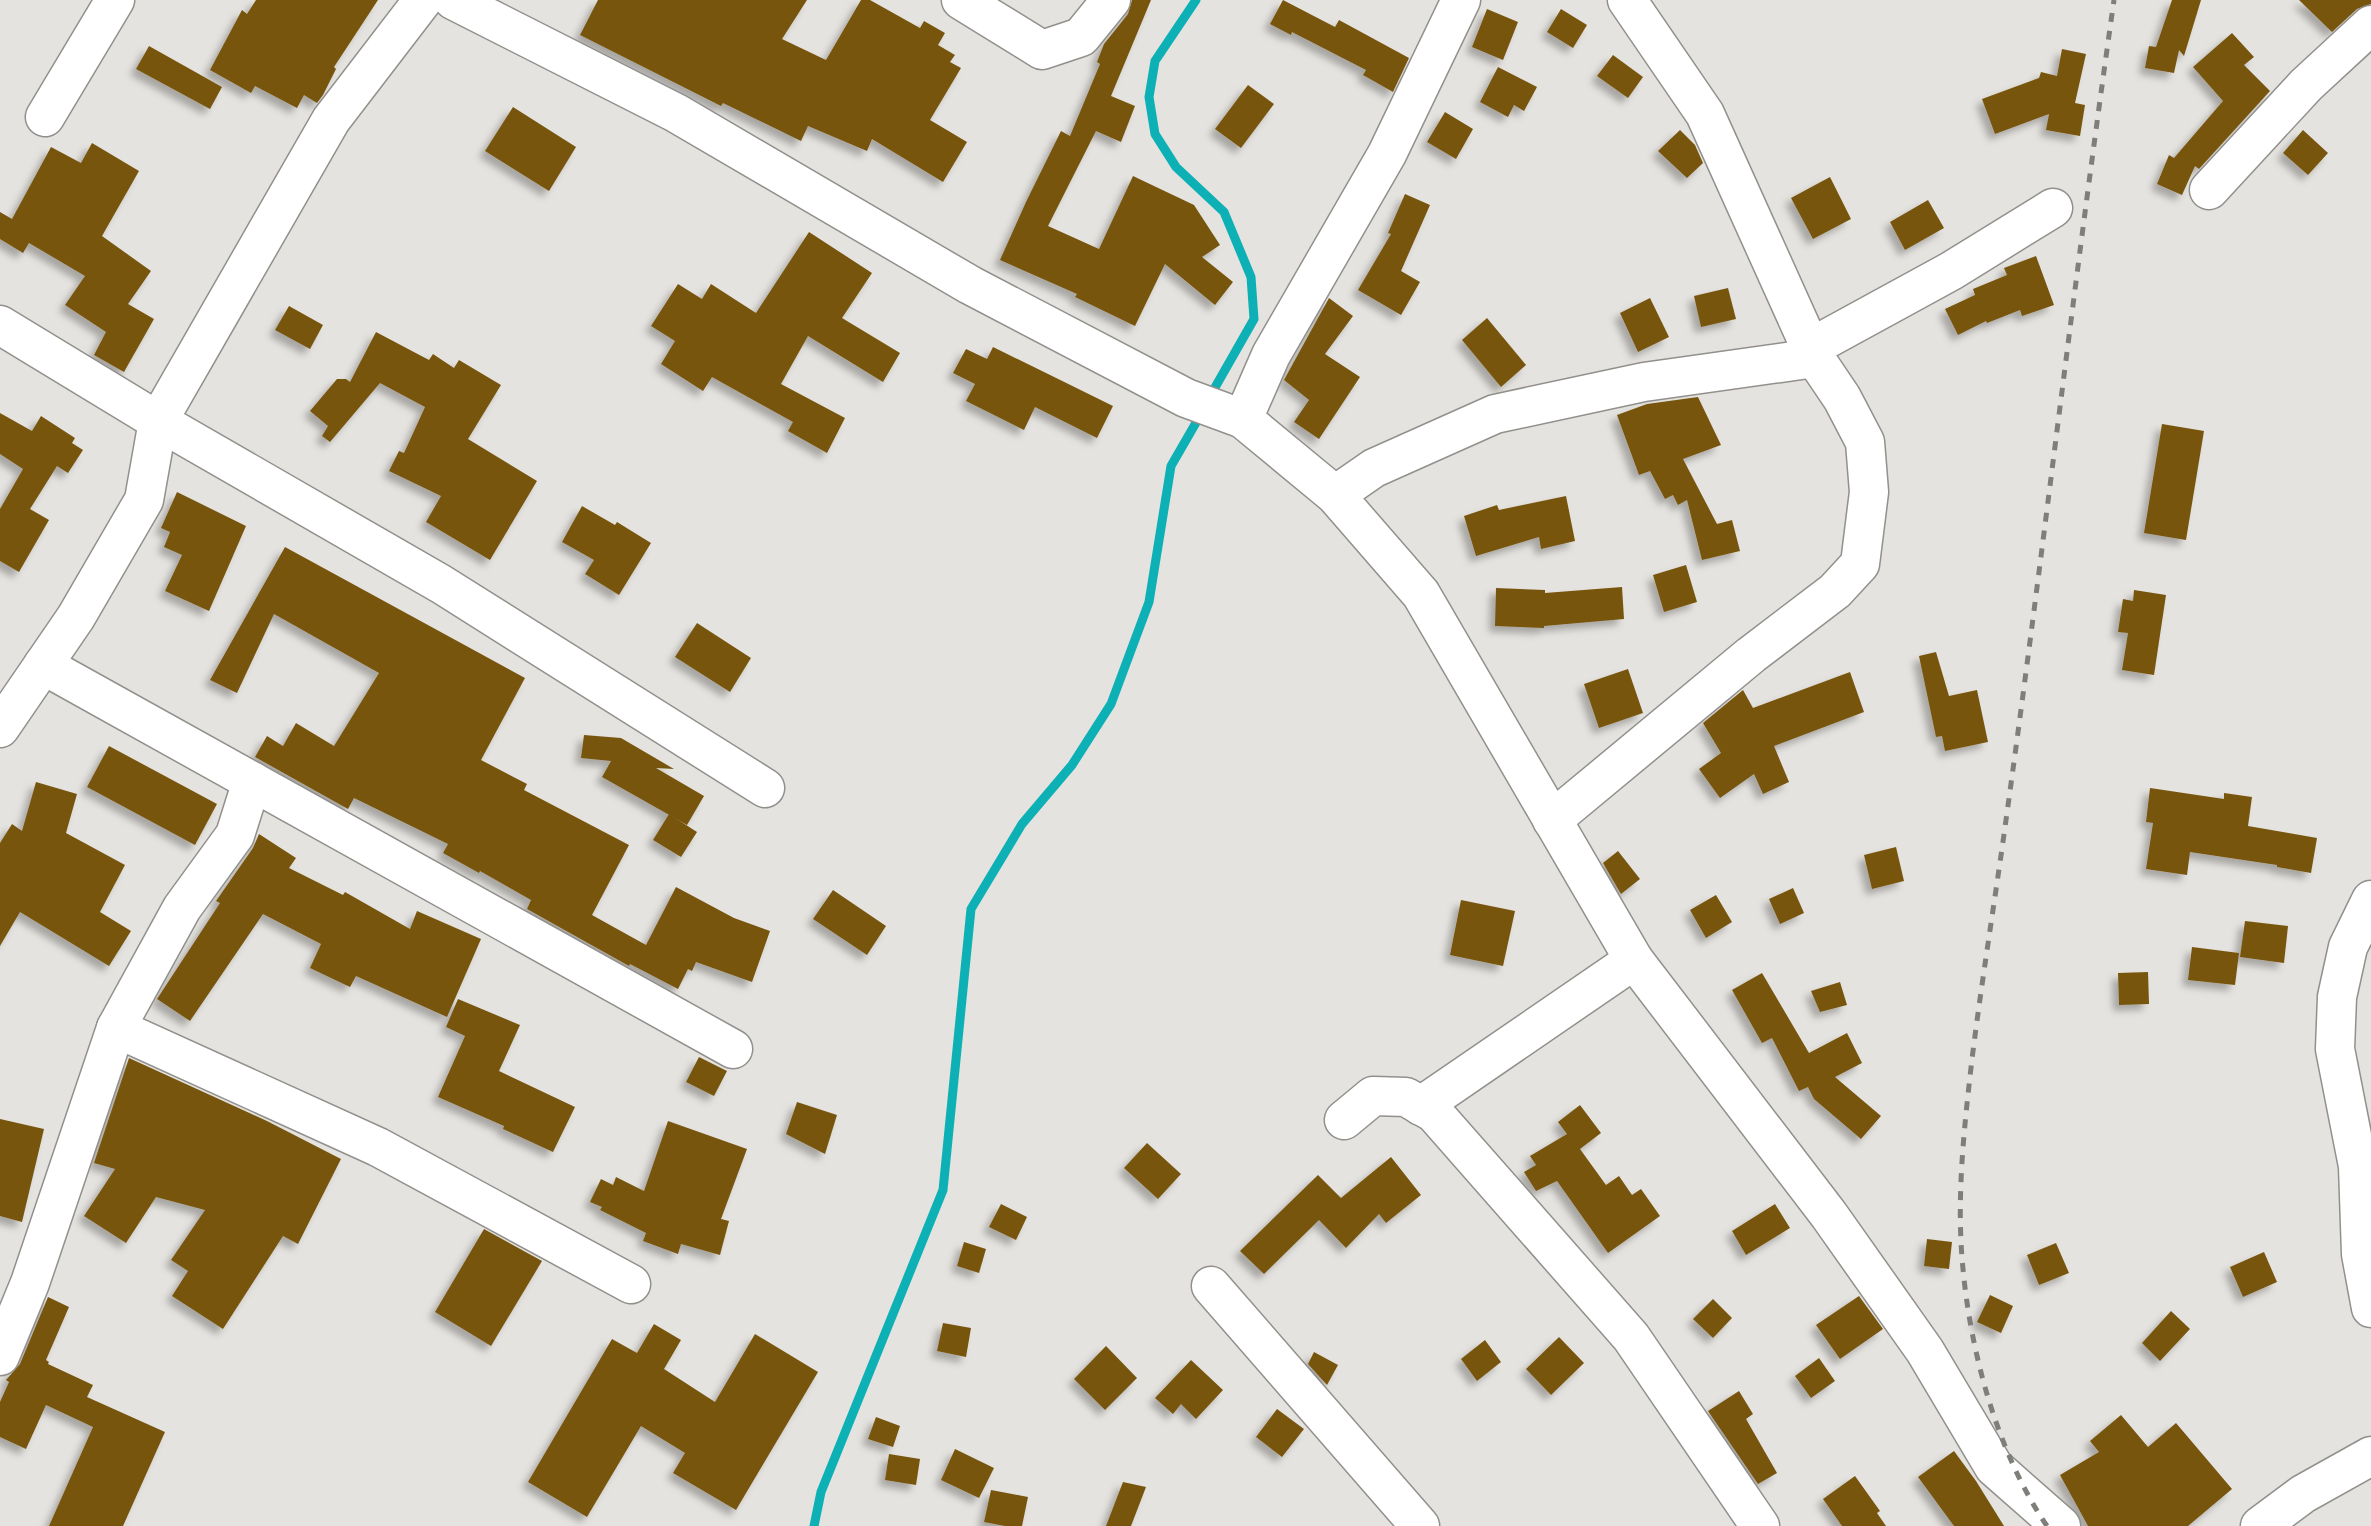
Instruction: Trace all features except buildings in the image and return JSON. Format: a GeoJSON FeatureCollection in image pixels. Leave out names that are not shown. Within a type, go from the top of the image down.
{"type":"FeatureCollection","features":[{"type":"Feature","properties":{"kind":"street"},"geometry":{"type":"LineString","coordinates":[[46,117],[114,0]]}},
{"type":"Feature","properties":{"kind":"street"},"geometry":{"type":"LineString","coordinates":[[0,728],[76,618],[144,500],[159,421],[331,121],[423,0]]}},
{"type":"Feature","properties":{"kind":"street"},"geometry":{"type":"LineString","coordinates":[[453,0],[676,113],[970,285],[1186,398],[1233,416],[1335,495],[1421,594],[1634,960],[1829,1215],[1925,1351],[1994,1468],[2061,1526]]}},
{"type":"Feature","properties":{"kind":"street"},"geometry":{"type":"LineString","coordinates":[[961,0],[1042,50],[1081,37],[1111,0]]}},
{"type":"Feature","properties":{"kind":"street"},"geometry":{"type":"LineString","coordinates":[[1233,416],[1387,154],[1461,0]]}},
{"type":"Feature","properties":{"kind":"street"},"geometry":{"type":"LineString","coordinates":[[1552,820],[1751,656],[1835,591],[1860,564],[1869,492],[1865,442],[1842,398],[1812,353],[1705,114],[1627,0]]}},
{"type":"Feature","properties":{"kind":"street"},"geometry":{"type":"LineString","coordinates":[[2209,190],[2306,85],[2371,25]]}},
{"type":"Feature","properties":{"kind":"street"},"geometry":{"type":"LineString","coordinates":[[1335,495],[1374,468],[1495,414],[1644,382],[1812,353],[2053,208]]}},
{"type":"Feature","properties":{"kind":"street"},"geometry":{"type":"LineString","coordinates":[[0,326],[441,584],[765,788]]}},
{"type":"Feature","properties":{"kind":"street"},"geometry":{"type":"LineString","coordinates":[[43,665],[733,1049]]}},
{"type":"Feature","properties":{"kind":"street"},"geometry":{"type":"LineString","coordinates":[[0,1356],[30,1283],[116,1028],[182,908],[235,835],[252,781]]}},
{"type":"Feature","properties":{"kind":"street"},"geometry":{"type":"LineString","coordinates":[[2371,901],[2348,947],[2337,997],[2335,1049],[2364,1162],[2361,1254],[2371,1308]]}},
{"type":"Feature","properties":{"kind":"street"},"geometry":{"type":"LineString","coordinates":[[1421,1106],[1634,960]]}},
{"type":"Feature","properties":{"kind":"street"},"geometry":{"type":"LineString","coordinates":[[116,1028],[378,1147],[631,1284]]}},
{"type":"Feature","properties":{"kind":"street"},"geometry":{"type":"LineString","coordinates":[[1344,1120],[1373,1096],[1406,1097],[1434,1113],[1631,1337],[1760,1526]]}},
{"type":"Feature","properties":{"kind":"street"},"geometry":{"type":"LineString","coordinates":[[1211,1286],[1420,1526]]}},
{"type":"Feature","properties":{"kind":"street"},"geometry":{"type":"LineString","coordinates":[[2260,1526],[2303,1494],[2371,1456]]}},
{"type":"Feature","properties":{"kind":"waterway"},"geometry":{"type":"LineString","coordinates":[[1196,0],[1155,61],[1149,97],[1155,134],[1176,167],[1224,212],[1251,277],[1254,319],[1209,398]]}},
{"type":"Feature","properties":{"kind":"waterway"},"geometry":{"type":"LineString","coordinates":[[814,1526],[821,1492],[943,1190],[971,909],[1022,824],[1072,765],[1111,704],[1149,602],[1171,466],[1201,414]]}},
{"type":"Feature","properties":{"kind":"railway"},"geometry":{"type":"LineString","coordinates":[[2047,1526],[2014,1468],[1980,1369],[1963,1269],[1961,1190],[1972,1059],[2020,718],[2114,0]]}}]}
